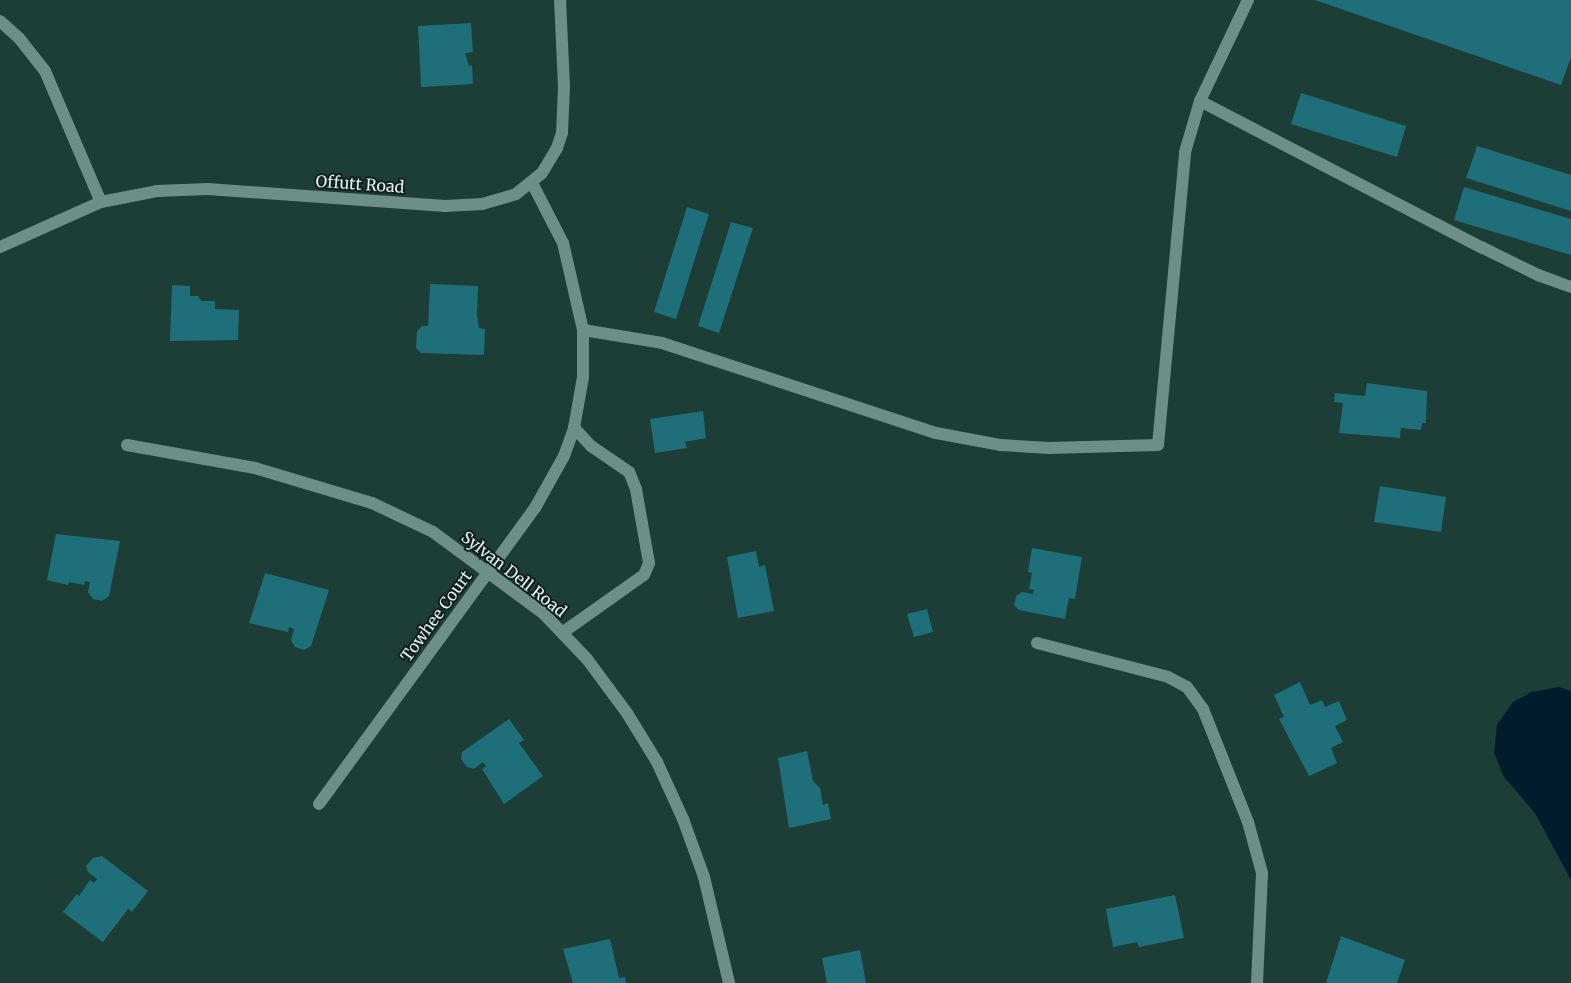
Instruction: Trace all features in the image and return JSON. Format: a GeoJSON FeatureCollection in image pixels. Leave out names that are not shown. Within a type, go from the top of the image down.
{"type":"FeatureCollection","features":[{"type":"Feature","properties":{"kind":"street","name":"Offutt Road"},"geometry":{"type":"LineString","coordinates":[[0,247],[100,202],[157,190],[208,189],[464,206],[499,200],[532,183],[551,161],[562,133],[564,87],[560,0]]}},
{"type":"Feature","properties":{"kind":"street"},"geometry":{"type":"LineString","coordinates":[[584,330],[662,343],[936,433],[1000,445],[1048,448],[1158,445],[1185,152],[1200,101],[1248,0]]}},
{"type":"Feature","properties":{"kind":"street"},"geometry":{"type":"LineString","coordinates":[[0,21],[19,38],[45,71],[100,202]]}},
{"type":"Feature","properties":{"kind":"street"},"geometry":{"type":"LineString","coordinates":[[1200,101],[1489,251],[1538,275],[1571,287]]}},
{"type":"Feature","properties":{"kind":"street","name":"Towhee Court"},"geometry":{"type":"LineString","coordinates":[[319,804],[551,482],[574,428],[583,377],[584,330],[563,243],[532,183]]}},
{"type":"Feature","properties":{"kind":"street"},"geometry":{"type":"LineString","coordinates":[[562,633],[644,575],[650,563],[636,489],[629,472],[591,446],[574,428]]}},
{"type":"Feature","properties":{"kind":"street","name":"Sylvan Dell Road"},"geometry":{"type":"LineString","coordinates":[[127,445],[255,468],[372,503],[433,532],[543,613],[587,659],[627,713],[657,762],[683,819],[704,878],[729,983]]}},
{"type":"Feature","properties":{"kind":"street"},"geometry":{"type":"LineString","coordinates":[[1037,643],[1168,677],[1187,687],[1203,709],[1248,822],[1262,873],[1257,983]]}},
{"type":"Feature","properties":{"kind":"water"},"geometry":{"type":"Polygon","coordinates":[[[1559,687],[1571,691],[1571,880],[1535,813],[1504,777],[1494,753],[1497,725],[1513,702],[1532,692],[1559,687]]]}},
{"type":"Feature","properties":{"kind":"building"},"geometry":{"type":"Polygon","coordinates":[[[1315,0],[1571,0],[1571,57],[1561,85],[1315,0]]]}},
{"type":"Feature","properties":{"kind":"building"},"geometry":{"type":"Polygon","coordinates":[[[471,23],[473,52],[465,53],[469,66],[472,65],[473,84],[421,87],[418,26],[471,23]]]}},
{"type":"Feature","properties":{"kind":"building"},"geometry":{"type":"Polygon","coordinates":[[[1301,93],[1406,126],[1397,157],[1291,124],[1301,93]]]}},
{"type":"Feature","properties":{"kind":"building"},"geometry":{"type":"Polygon","coordinates":[[[1477,146],[1571,175],[1571,211],[1466,178],[1477,146]]]}},
{"type":"Feature","properties":{"kind":"building"},"geometry":{"type":"Polygon","coordinates":[[[1464,187],[1571,219],[1571,255],[1454,220],[1464,187]]]}},
{"type":"Feature","properties":{"kind":"building"},"geometry":{"type":"Polygon","coordinates":[[[687,207],[709,214],[676,319],[654,312],[687,207]]]}},
{"type":"Feature","properties":{"kind":"building"},"geometry":{"type":"Polygon","coordinates":[[[731,222],[753,228],[719,333],[698,326],[731,222]]]}},
{"type":"Feature","properties":{"kind":"building"},"geometry":{"type":"Polygon","coordinates":[[[430,284],[478,286],[477,315],[479,328],[485,329],[484,355],[421,353],[416,348],[417,331],[422,326],[428,326],[430,284]]]}},
{"type":"Feature","properties":{"kind":"building"},"geometry":{"type":"Polygon","coordinates":[[[172,285],[190,286],[190,296],[198,296],[201,301],[215,301],[215,309],[239,310],[238,340],[170,341],[172,285]]]}},
{"type":"Feature","properties":{"kind":"building"},"geometry":{"type":"Polygon","coordinates":[[[1367,383],[1427,391],[1426,423],[1422,423],[1421,430],[1401,428],[1400,438],[1339,433],[1343,403],[1334,402],[1335,393],[1365,396],[1367,383]]]}},
{"type":"Feature","properties":{"kind":"building"},"geometry":{"type":"Polygon","coordinates":[[[703,411],[706,438],[685,442],[687,448],[655,453],[650,419],[703,411]]]}},
{"type":"Feature","properties":{"kind":"building"},"geometry":{"type":"Polygon","coordinates":[[[1380,486],[1446,497],[1441,532],[1374,522],[1380,486]]]}},
{"type":"Feature","properties":{"kind":"building"},"geometry":{"type":"Polygon","coordinates":[[[56,534],[120,541],[109,596],[102,601],[93,599],[88,592],[90,582],[85,581],[84,585],[69,582],[68,585],[47,580],[56,534]]]}},
{"type":"Feature","properties":{"kind":"building"},"geometry":{"type":"Polygon","coordinates":[[[1032,548],[1082,557],[1075,599],[1069,598],[1065,619],[1019,610],[1014,605],[1016,596],[1022,592],[1033,594],[1034,590],[1029,589],[1032,573],[1028,572],[1032,548]]]}},
{"type":"Feature","properties":{"kind":"building"},"geometry":{"type":"Polygon","coordinates":[[[756,551],[759,567],[765,565],[774,611],[738,618],[727,557],[756,551]]]}},
{"type":"Feature","properties":{"kind":"building"},"geometry":{"type":"Polygon","coordinates":[[[265,573],[329,590],[311,646],[304,650],[295,647],[291,640],[294,629],[289,627],[288,632],[249,623],[265,573]]]}},
{"type":"Feature","properties":{"kind":"building"},"geometry":{"type":"Polygon","coordinates":[[[927,609],[933,632],[914,637],[907,614],[927,609]]]}},
{"type":"Feature","properties":{"kind":"building"},"geometry":{"type":"Polygon","coordinates":[[[1300,682],[1310,705],[1322,700],[1325,707],[1339,701],[1347,720],[1335,726],[1343,742],[1331,748],[1337,763],[1309,776],[1279,719],[1284,717],[1274,695],[1300,682]]]}},
{"type":"Feature","properties":{"kind":"building"},"geometry":{"type":"Polygon","coordinates":[[[509,719],[524,740],[519,743],[543,776],[504,804],[482,769],[486,766],[483,762],[474,769],[467,767],[461,759],[462,752],[509,719]]]}},
{"type":"Feature","properties":{"kind":"building"},"geometry":{"type":"Polygon","coordinates":[[[807,751],[813,781],[820,788],[823,805],[828,803],[831,819],[789,828],[778,758],[807,751]]]}},
{"type":"Feature","properties":{"kind":"building"},"geometry":{"type":"Polygon","coordinates":[[[102,856],[148,891],[132,912],[128,909],[103,942],[63,912],[77,894],[79,896],[90,880],[94,883],[97,879],[88,872],[86,866],[93,858],[102,856]]]}},
{"type":"Feature","properties":{"kind":"building"},"geometry":{"type":"Polygon","coordinates":[[[1175,895],[1184,938],[1139,947],[1137,942],[1113,947],[1106,909],[1175,895]]]}},
{"type":"Feature","properties":{"kind":"building"},"geometry":{"type":"Polygon","coordinates":[[[1341,936],[1405,960],[1397,983],[1326,983],[1341,936]]]}},
{"type":"Feature","properties":{"kind":"building"},"geometry":{"type":"Polygon","coordinates":[[[610,939],[619,978],[625,977],[626,983],[573,983],[563,949],[610,939]]]}},
{"type":"Feature","properties":{"kind":"building"},"geometry":{"type":"Polygon","coordinates":[[[860,950],[866,983],[827,983],[822,958],[860,950]]]}}]}
